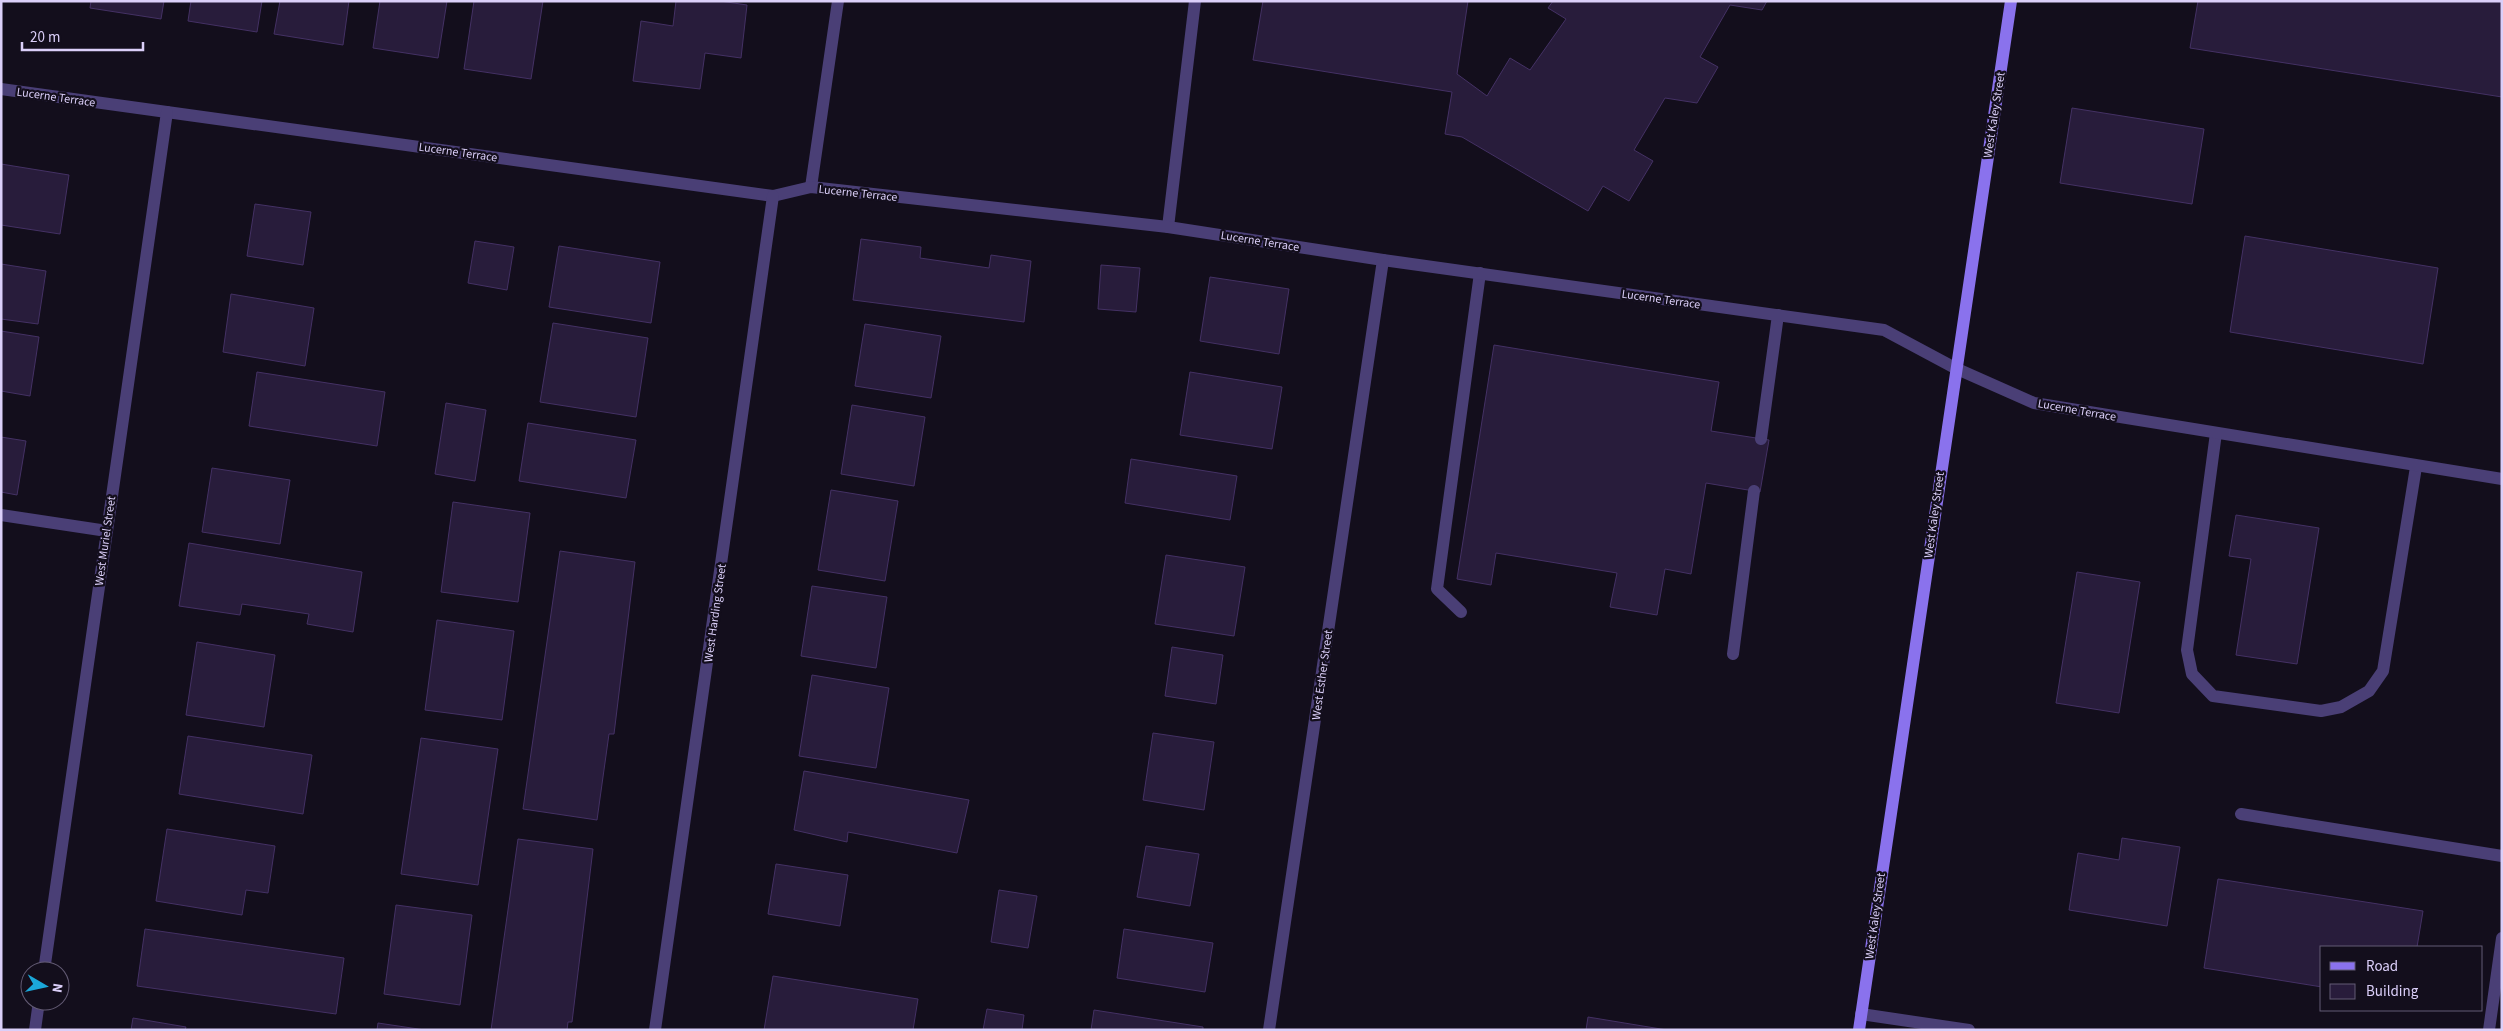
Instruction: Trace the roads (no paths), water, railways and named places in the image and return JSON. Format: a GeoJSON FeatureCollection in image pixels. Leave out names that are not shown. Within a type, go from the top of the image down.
{"type":"FeatureCollection","features":[{"type":"Feature","properties":{"kind":"street"},"geometry":{"type":"LineString","coordinates":[[811,187],[838,1]]}},
{"type":"Feature","properties":{"kind":"street"},"geometry":{"type":"LineString","coordinates":[[1168,227],[1195,1]]}},
{"type":"Feature","properties":{"kind":"street","name":"West Kaley Street"},"geometry":{"type":"LineString","coordinates":[[1859,1030],[1955,368],[2011,1]]}},
{"type":"Feature","properties":{"kind":"street","name":"Lucerne Terrace"},"geometry":{"type":"LineString","coordinates":[[1,89],[773,196],[811,187],[1168,227],[1480,274],[1884,330],[1955,368],[2034,403],[2354,454],[2416,467],[2502,479]]}},
{"type":"Feature","properties":{"kind":"street","name":"West Muriel Street"},"geometry":{"type":"LineString","coordinates":[[45,961],[167,112]]}},
{"type":"Feature","properties":{"kind":"street","name":"West Harding Street"},"geometry":{"type":"LineString","coordinates":[[656,1030],[773,196]]}},
{"type":"Feature","properties":{"kind":"street","name":"West Esther Street"},"geometry":{"type":"LineString","coordinates":[[1268,1030],[1383,260]]}},
{"type":"Feature","properties":{"kind":"street"},"geometry":{"type":"LineString","coordinates":[[1461,612],[1437,589],[1480,274]]}},
{"type":"Feature","properties":{"kind":"street"},"geometry":{"type":"LineString","coordinates":[[1761,438],[1778,315]]}},
{"type":"Feature","properties":{"kind":"street"},"geometry":{"type":"LineString","coordinates":[[2216,433],[2187,650],[2192,674],[2213,696],[2321,711],[2341,707],[2369,691],[2383,671],[2416,467]]}},
{"type":"Feature","properties":{"kind":"street"},"geometry":{"type":"LineString","coordinates":[[1733,654],[1754,491]]}},
{"type":"Feature","properties":{"kind":"street"},"geometry":{"type":"LineString","coordinates":[[1,515],[107,531]]}},
{"type":"Feature","properties":{"kind":"street"},"geometry":{"type":"LineString","coordinates":[[2241,814],[2502,856]]}},
{"type":"Feature","properties":{"kind":"street"},"geometry":{"type":"LineString","coordinates":[[2489,1030],[2502,938]]}},
{"type":"Feature","properties":{"kind":"street"},"geometry":{"type":"LineString","coordinates":[[35,1030],[38,1011]]}},
{"type":"Feature","properties":{"kind":"street"},"geometry":{"type":"LineString","coordinates":[[1861,1014],[1969,1030]]}}]}
